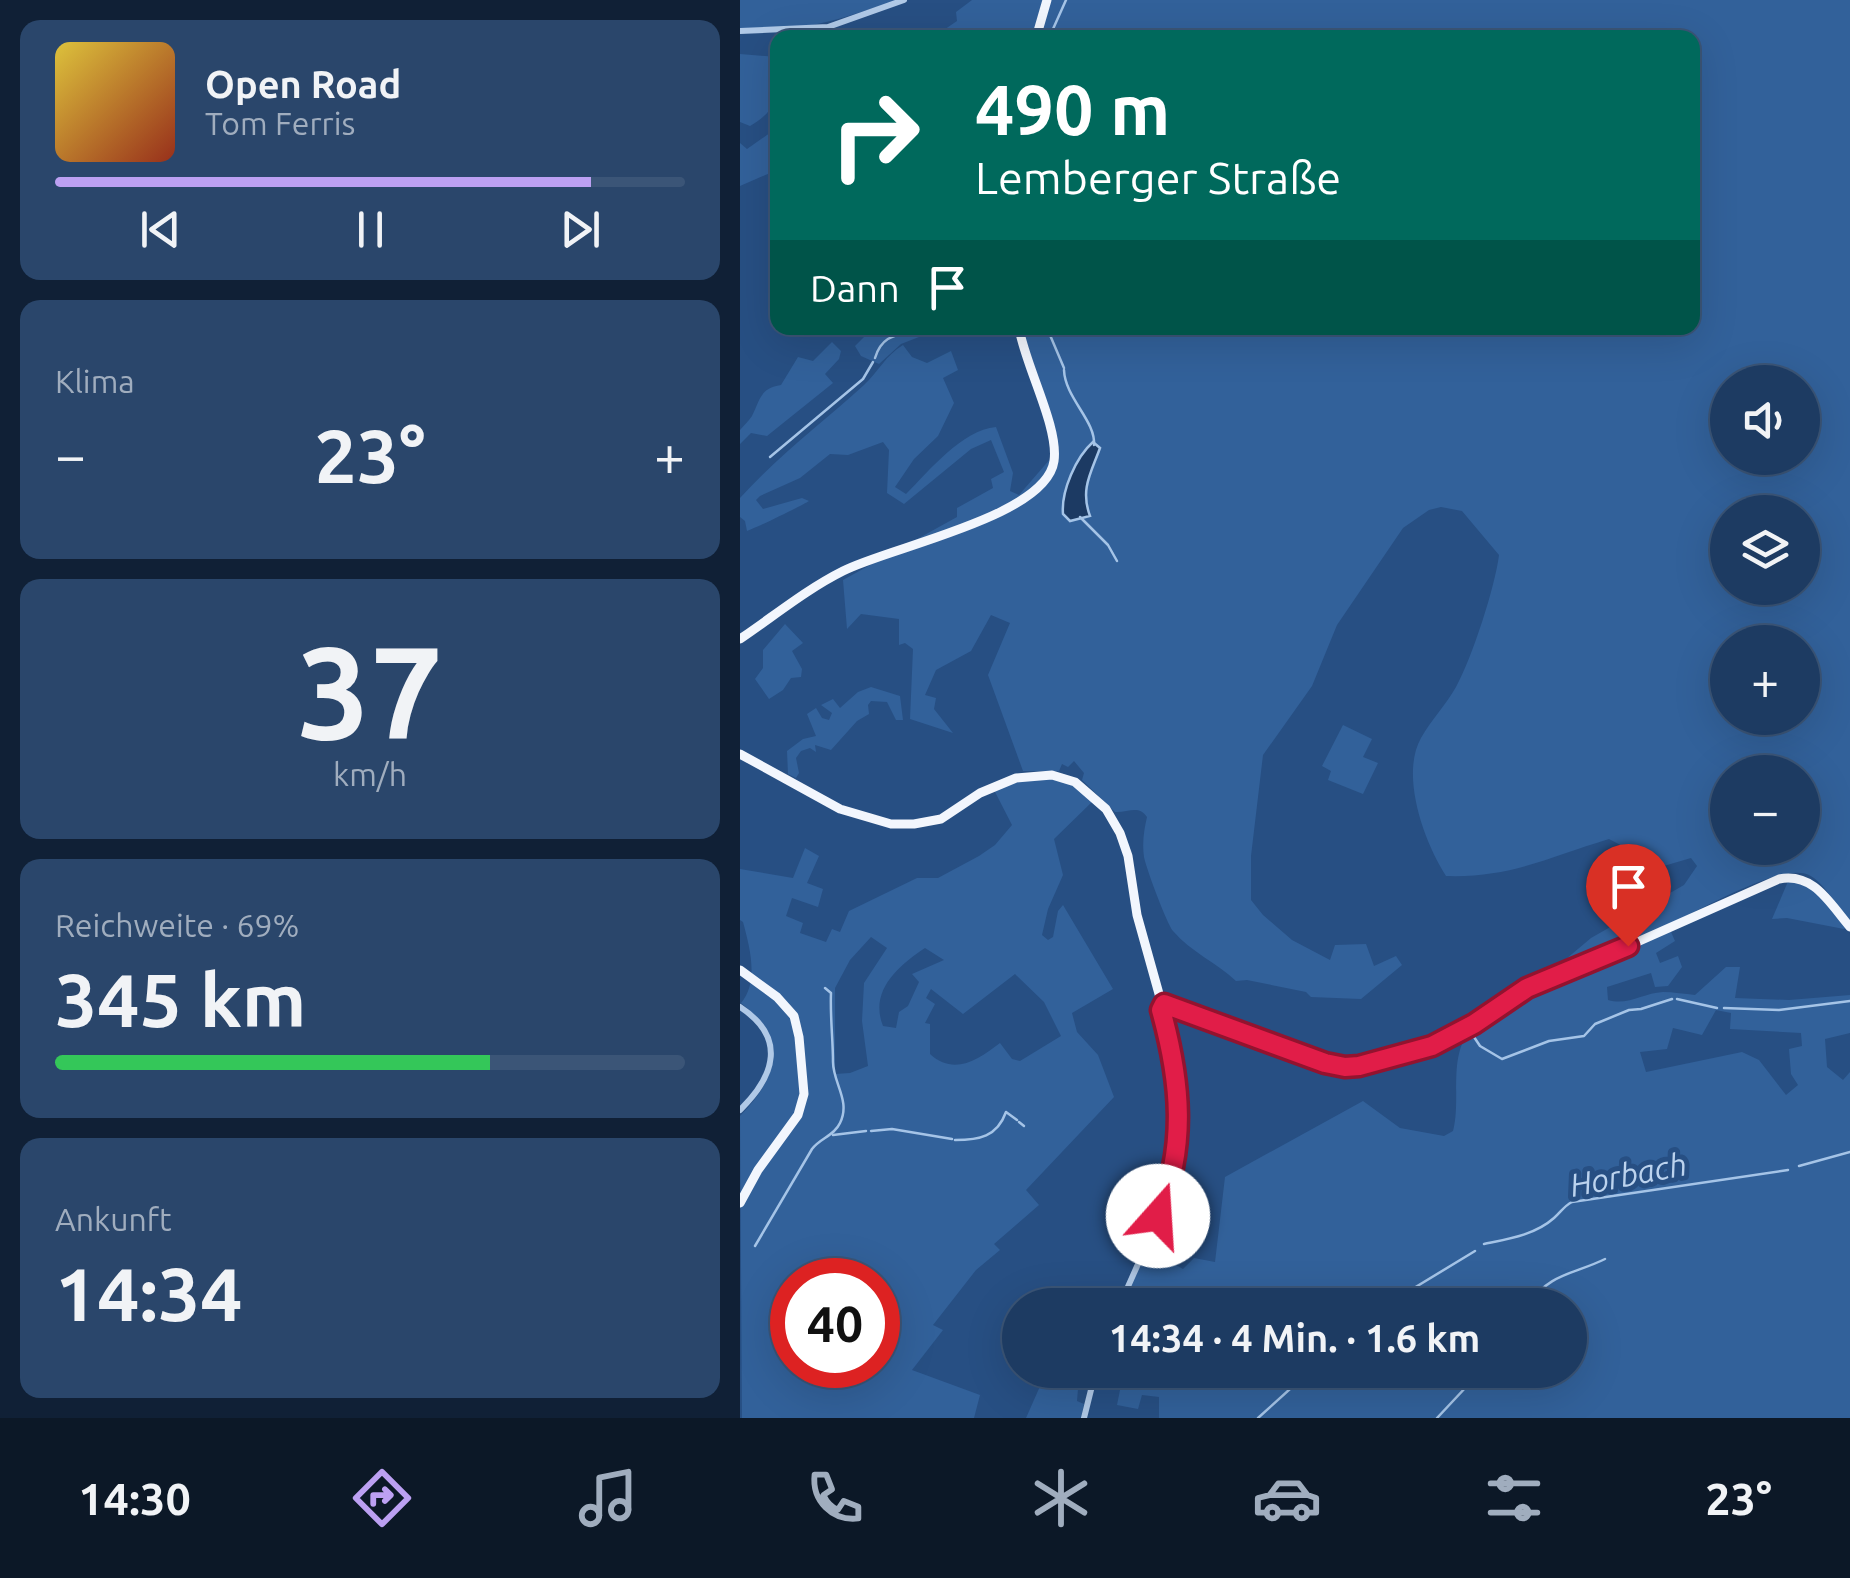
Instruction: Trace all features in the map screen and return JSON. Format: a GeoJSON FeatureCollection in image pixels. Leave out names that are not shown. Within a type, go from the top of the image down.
{"type":"FeatureCollection","features":[{"type":"Feature","properties":{"kind":"main road"},"geometry":{"type":"LineString","coordinates":[[1039,30],[1048,0]]}},
{"type":"Feature","properties":{"kind":"main road"},"geometry":{"type":"LineString","coordinates":[[740,639],[844,570],[1020,502],[1042,487],[1054,464],[1054,440],[1020,335]]}},
{"type":"Feature","properties":{"kind":"main road"},"geometry":{"type":"LineString","coordinates":[[740,754],[840,809],[891,824],[934,821],[992,786],[1024,776],[1052,775],[1080,785],[1106,809],[1123,841],[1161,1004],[1330,1065],[1376,1063],[1444,1042],[1527,988],[1787,877],[1804,879],[1816,887],[1850,927]]}},
{"type":"Feature","properties":{"kind":"main road"},"geometry":{"type":"LineString","coordinates":[[740,970],[788,1007],[799,1037],[803,1104],[740,1203]]}},
{"type":"Feature","properties":{"kind":"street"},"geometry":{"type":"LineString","coordinates":[[740,31],[828,27],[904,0]]}},
{"type":"Feature","properties":{"kind":"street"},"geometry":{"type":"LineString","coordinates":[[1127,1288],[1164,1200],[1178,1146],[1178,1085],[1161,1004]]}},
{"type":"Feature","properties":{"kind":"street"},"geometry":{"type":"LineString","coordinates":[[740,1007],[764,1025],[771,1054],[763,1081],[740,1110]]}},
{"type":"Feature","properties":{"kind":"street"},"geometry":{"type":"LineString","coordinates":[[1084,1418],[1092,1388]]}},
{"type":"Feature","properties":{"kind":"shaded area"},"geometry":{"type":"Polygon","coordinates":[[[740,0],[897,0],[820,23],[762,29],[740,28],[740,0]]]}},
{"type":"Feature","properties":{"kind":"shaded area"},"geometry":{"type":"Polygon","coordinates":[[[972,0],[1043,0],[1034,30],[944,30],[957,21],[956,12],[972,0]]]}},
{"type":"Feature","properties":{"kind":"shaded area"},"geometry":{"type":"Polygon","coordinates":[[[1049,0],[1850,0],[1850,924],[1815,879],[1796,873],[1779,876],[1739,890],[1668,925],[1675,941],[1656,953],[1660,963],[1678,956],[1682,967],[1668,986],[1655,987],[1651,973],[1607,987],[1608,1000],[1615,1001],[1663,992],[1695,995],[1726,967],[1740,967],[1735,998],[1789,1000],[1850,995],[1850,1033],[1825,1039],[1827,1067],[1843,1080],[1850,1072],[1850,1418],[1159,1418],[1159,1397],[1142,1395],[1138,1409],[1117,1405],[1120,1388],[1587,1388],[1587,1288],[1130,1288],[1150,1244],[1178,1254],[1174,1264],[1183,1269],[1194,1258],[1215,1262],[1225,1177],[1363,1101],[1400,1128],[1444,1136],[1453,1131],[1458,1057],[1467,1035],[1514,1003],[1591,938],[1684,885],[1697,866],[1691,858],[1657,868],[1642,849],[1628,849],[1609,839],[1510,870],[1446,876],[1417,808],[1415,753],[1452,694],[1476,641],[1499,555],[1462,511],[1441,507],[1429,510],[1403,528],[1337,625],[1312,686],[1263,755],[1251,856],[1251,900],[1292,940],[1330,960],[1335,945],[1366,944],[1374,966],[1396,956],[1402,965],[1361,999],[1311,997],[1306,992],[1236,981],[1188,945],[1170,926],[1144,857],[1144,813],[1115,812],[1082,780],[1084,773],[1074,761],[1068,767],[1062,764],[1059,771],[1023,771],[988,675],[1010,623],[991,615],[971,651],[936,670],[925,695],[936,698],[934,709],[953,733],[910,719],[913,649],[905,643],[899,645],[899,619],[861,614],[847,629],[843,580],[957,517],[957,508],[993,488],[991,479],[1004,472],[991,440],[971,449],[904,504],[887,493],[889,450],[883,442],[848,455],[830,454],[800,478],[756,500],[763,509],[802,498],[809,501],[747,531],[740,517],[740,498],[903,345],[912,357],[927,363],[951,351],[958,370],[943,378],[954,403],[938,436],[914,459],[895,487],[906,494],[959,443],[996,427],[1013,473],[1010,491],[1019,495],[1051,458],[1055,436],[1014,335],[1700,335],[1700,30],[1041,30],[1049,0]],[[1093,442],[1069,478],[1064,500],[1066,519],[1090,516],[1086,489],[1099,448],[1093,442]],[[1716,1010],[1702,1035],[1673,1028],[1667,1049],[1640,1052],[1646,1072],[1742,1052],[1759,1060],[1786,1095],[1798,1085],[1791,1074],[1789,1049],[1802,1046],[1801,1033],[1730,1029],[1731,1013],[1716,1010]]]}},
{"type":"Feature","properties":{"kind":"shaded area"},"geometry":{"type":"Polygon","coordinates":[[[740,54],[770,56],[770,109],[750,126],[740,122],[740,54]]]}},
{"type":"Feature","properties":{"kind":"shaded area"},"geometry":{"type":"Polygon","coordinates":[[[770,133],[770,173],[740,186],[740,143],[747,149],[770,133]]]}},
{"type":"Feature","properties":{"kind":"shaded area"},"geometry":{"type":"Polygon","coordinates":[[[866,335],[924,335],[901,344],[879,364],[861,356],[855,346],[866,335]]]}},
{"type":"Feature","properties":{"kind":"shaded area"},"geometry":{"type":"Polygon","coordinates":[[[832,342],[841,351],[825,374],[833,383],[767,436],[751,433],[740,444],[740,430],[765,392],[781,385],[798,357],[813,361],[832,342]]]}},
{"type":"Feature","properties":{"kind":"shaded area"},"geometry":{"type":"Polygon","coordinates":[[[1093,442],[1100,448],[1086,489],[1090,516],[1070,521],[1063,514],[1067,485],[1081,456],[1093,442]]]}},
{"type":"Feature","properties":{"kind":"shaded area"},"geometry":{"type":"Polygon","coordinates":[[[785,624],[803,643],[792,651],[802,669],[801,677],[791,678],[783,690],[769,699],[755,679],[763,668],[763,650],[785,624]]]}},
{"type":"Feature","properties":{"kind":"shaded area"},"geometry":{"type":"Polygon","coordinates":[[[871,687],[900,696],[903,720],[896,720],[887,702],[871,701],[869,714],[857,721],[831,750],[815,745],[816,752],[810,748],[801,751],[796,758],[799,773],[796,778],[788,774],[787,751],[803,739],[816,736],[807,714],[816,708],[822,718],[829,720],[832,713],[821,705],[833,699],[840,708],[858,692],[871,687]]]}},
{"type":"Feature","properties":{"kind":"shaded area"},"geometry":{"type":"Polygon","coordinates":[[[1343,725],[1372,739],[1363,757],[1378,763],[1363,794],[1328,780],[1331,771],[1322,766],[1343,725]]]}},
{"type":"Feature","properties":{"kind":"shaded area"},"geometry":{"type":"Polygon","coordinates":[[[1040,777],[1067,781],[1094,800],[1054,839],[1063,875],[1042,935],[1048,940],[1053,937],[1063,905],[1113,989],[1072,1013],[1077,1032],[1098,1055],[1114,1097],[1026,1190],[1039,1205],[994,1244],[1000,1250],[976,1270],[933,1325],[943,1330],[912,1370],[980,1395],[974,1418],[742,1418],[740,1116],[763,1087],[773,1059],[766,1031],[741,1003],[750,985],[751,964],[740,920],[740,869],[793,878],[805,848],[819,856],[807,883],[823,889],[818,907],[792,898],[786,916],[803,923],[800,933],[826,942],[832,929],[840,932],[849,911],[917,878],[938,878],[995,845],[1012,825],[993,788],[1040,777]],[[871,937],[850,960],[835,988],[835,1074],[868,1066],[862,1021],[864,983],[887,948],[871,937]],[[925,948],[896,971],[883,991],[883,1026],[896,1028],[899,1012],[908,1006],[919,982],[912,974],[944,960],[925,948]],[[1015,974],[963,1014],[931,989],[926,998],[935,1004],[925,1023],[930,1024],[930,1054],[939,1061],[957,1065],[1000,1043],[1012,1059],[1020,1061],[1061,1036],[1044,1002],[1015,974]]]}},
{"type":"Feature","properties":{"kind":"shaded area"},"geometry":{"type":"Polygon","coordinates":[[[1789,879],[1812,886],[1847,926],[1844,929],[1787,918],[1772,919],[1789,879]]]}},
{"type":"Feature","properties":{"kind":"shaded area"},"geometry":{"type":"Polygon","coordinates":[[[1039,1388],[1076,1388],[1077,1401],[1084,1404],[1081,1418],[1026,1418],[1039,1388]]]}},
{"type":"Feature","properties":{"kind":"waterway"},"geometry":{"type":"LineString","coordinates":[[1053,30],[1066,0]]}},
{"type":"Feature","properties":{"kind":"waterway"},"geometry":{"type":"LineString","coordinates":[[875,358],[883,343],[898,335]]}},
{"type":"Feature","properties":{"kind":"waterway"},"geometry":{"type":"LineString","coordinates":[[1050,335],[1064,368]]}},
{"type":"Feature","properties":{"kind":"waterway"},"geometry":{"type":"LineString","coordinates":[[770,457],[863,379],[873,362]]}},
{"type":"Feature","properties":{"kind":"waterway"},"geometry":{"type":"LineString","coordinates":[[1064,370],[1094,445]]}},
{"type":"Feature","properties":{"kind":"waterway"},"geometry":{"type":"LineString","coordinates":[[1080,517],[1108,545],[1117,561]]}},
{"type":"Feature","properties":{"kind":"waterway"},"geometry":{"type":"LineString","coordinates":[[755,1246],[812,1149],[834,1131],[843,1115],[834,1070],[831,993],[825,988]]}},
{"type":"Feature","properties":{"kind":"waterway"},"geometry":{"type":"LineString","coordinates":[[1474,1037],[1480,1046],[1502,1059],[1549,1041],[1584,1036],[1595,1024],[1672,999]]}},
{"type":"Feature","properties":{"kind":"waterway"},"geometry":{"type":"LineString","coordinates":[[1677,999],[1717,1008]]}},
{"type":"Feature","properties":{"kind":"waterway"},"geometry":{"type":"LineString","coordinates":[[1724,1008],[1779,1010],[1850,1001]]}},
{"type":"Feature","properties":{"kind":"waterway"},"geometry":{"type":"LineString","coordinates":[[955,1140],[992,1132],[1006,1112],[1017,1120]]}},
{"type":"Feature","properties":{"kind":"waterway"},"geometry":{"type":"LineString","coordinates":[[1019,1122],[1024,1126]]}},
{"type":"Feature","properties":{"kind":"waterway"},"geometry":{"type":"LineString","coordinates":[[871,1131],[892,1129],[952,1139]]}},
{"type":"Feature","properties":{"kind":"waterway"},"geometry":{"type":"LineString","coordinates":[[833,1135],[866,1131]]}},
{"type":"Feature","properties":{"kind":"waterway","name":"Horbach"},"geometry":{"type":"LineString","coordinates":[[1799,1166],[1850,1152]]}},
{"type":"Feature","properties":{"kind":"waterway","name":"Horbach"},"geometry":{"type":"LineString","coordinates":[[1484,1244],[1538,1229],[1572,1202],[1788,1170]]}},
{"type":"Feature","properties":{"kind":"waterway","name":"Horbach"},"geometry":{"type":"LineString","coordinates":[[1414,1288],[1475,1251]]}},
{"type":"Feature","properties":{"kind":"waterway"},"geometry":{"type":"LineString","coordinates":[[1543,1288],[1605,1259]]}},
{"type":"Feature","properties":{"kind":"waterway","name":"Horbach"},"geometry":{"type":"LineString","coordinates":[[1258,1418],[1291,1388]]}},
{"type":"Feature","properties":{"kind":"waterway"},"geometry":{"type":"LineString","coordinates":[[1437,1418],[1465,1388]]}},
{"type":"Feature","properties":{"kind":"route"},"geometry":{"type":"LineString","coordinates":[[1158,1216],[1174,1170],[1180,1125],[1176,1072],[1161,1010],[1164,1004],[1325,1063],[1350,1067],[1385,1061],[1444,1042],[1527,988],[1628,946]]}}]}
